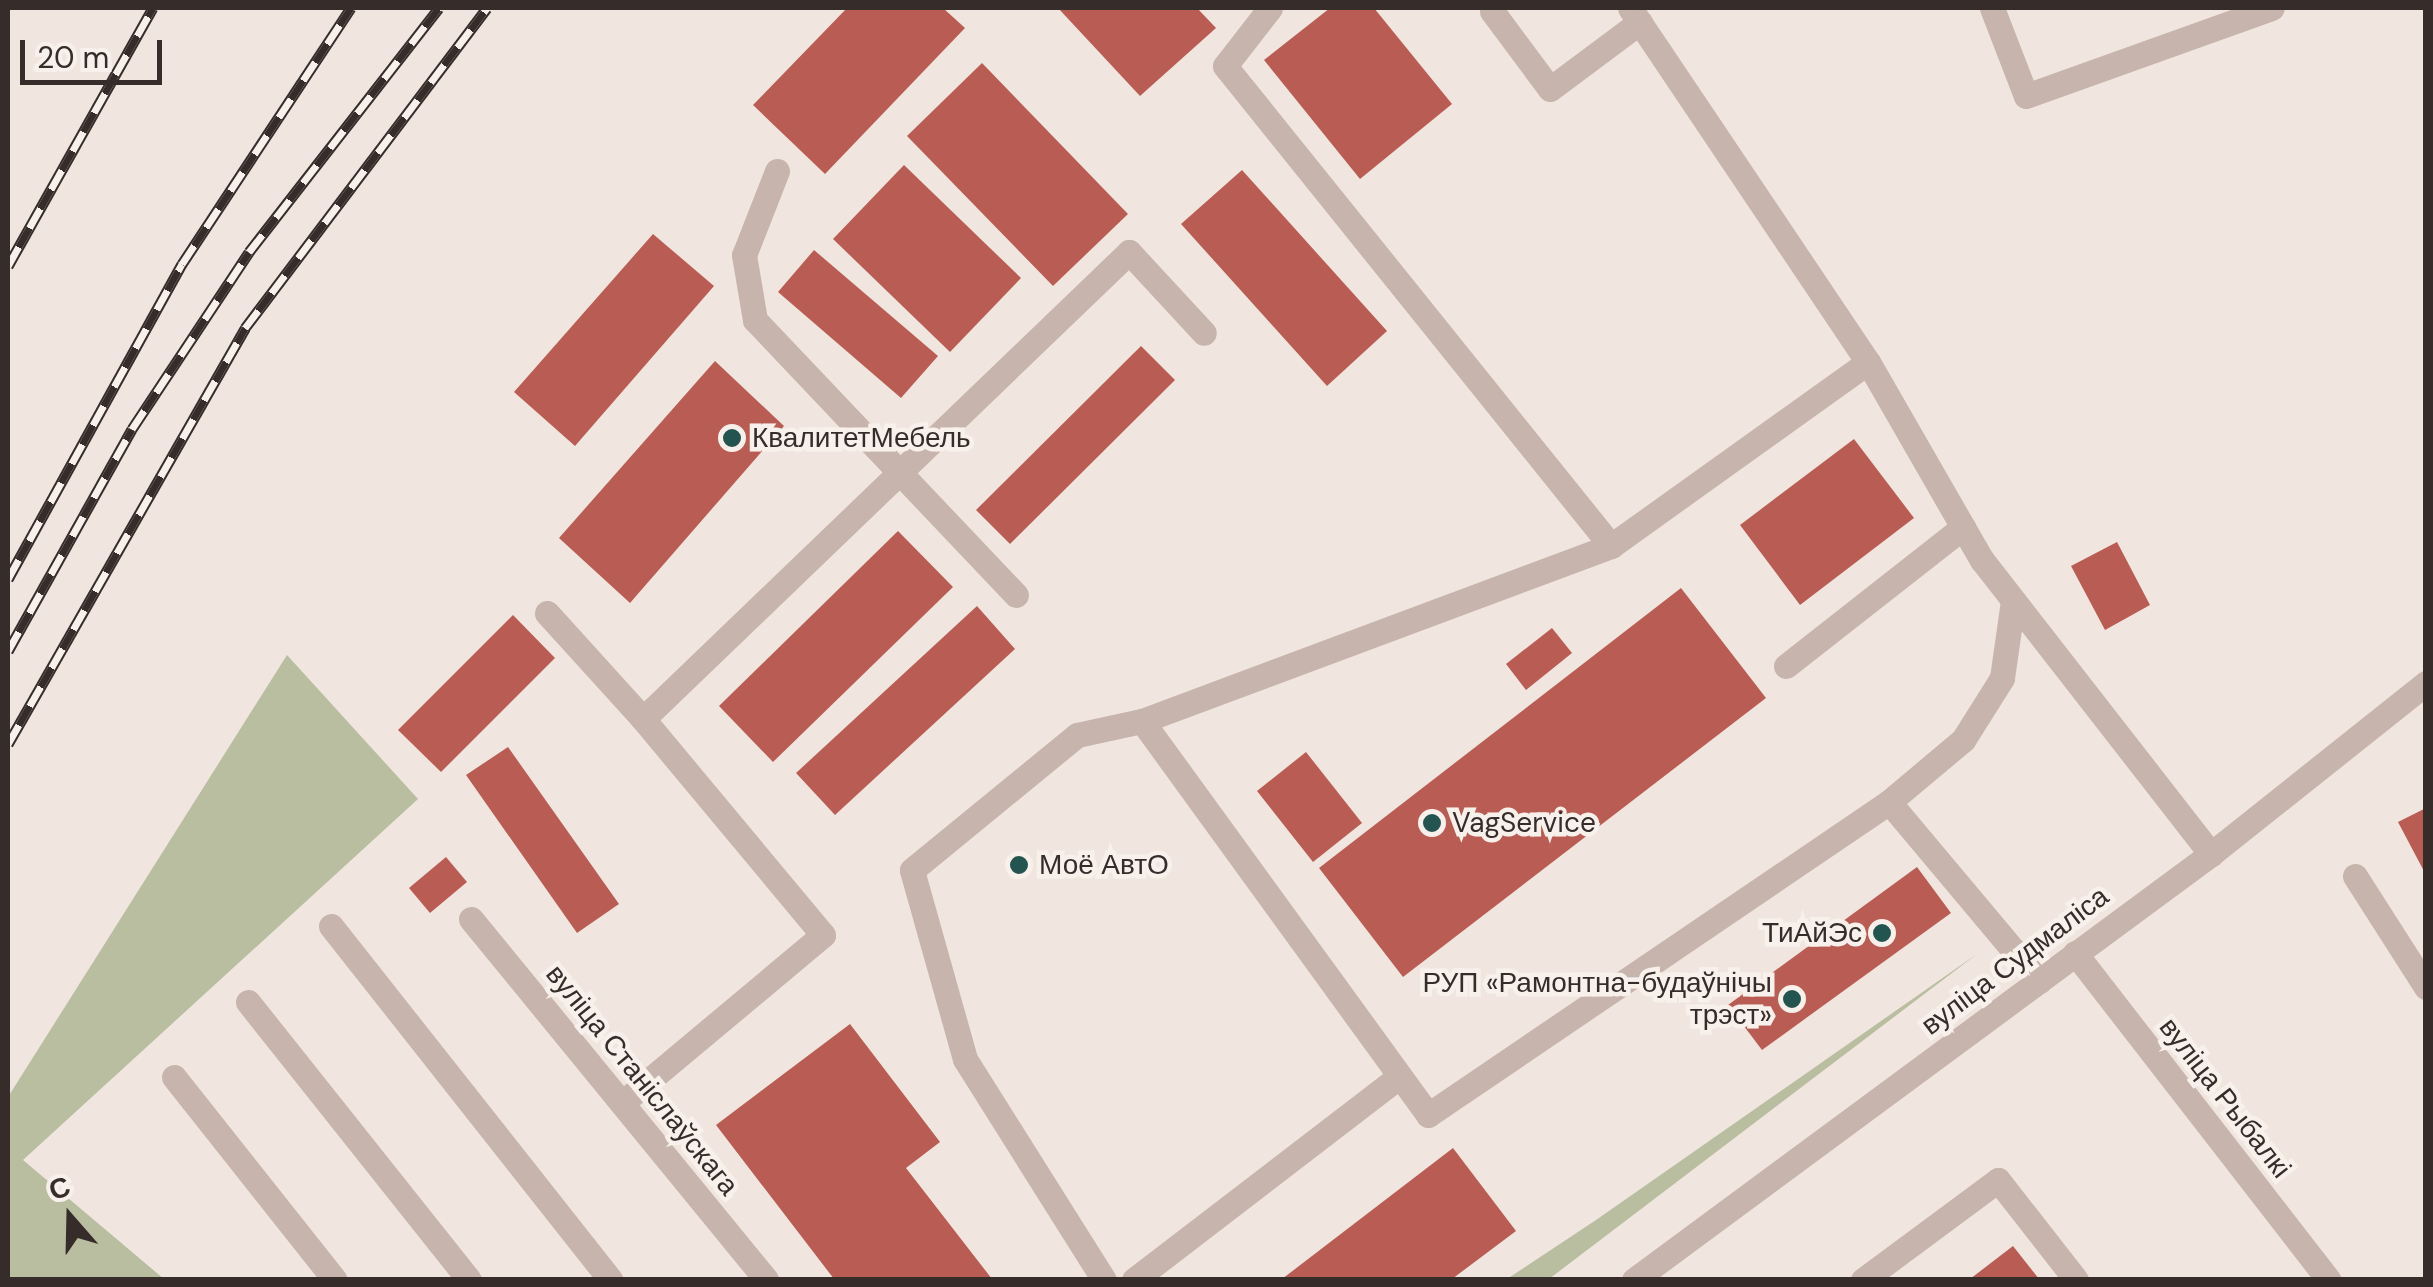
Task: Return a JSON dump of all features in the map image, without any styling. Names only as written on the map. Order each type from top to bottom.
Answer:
[{"type":"street","points":[[1270,8],[1224,66],[1611,546]]},
{"type":"street","points":[[1992,8],[2026,96],[2272,8]]},
{"type":"street","points":[[1492,11],[1550,89],[1635,15],[1868,362],[1963,526],[2014,601],[2210,854]]},
{"type":"street","points":[[777,172],[744,255],[755,320],[1016,596]]},
{"type":"street","points":[[643,719],[1129,252],[1204,333]]},
{"type":"street","points":[[1104,1280],[964,1059],[912,870],[1077,735],[1142,721],[1611,546],[1868,362]]},
{"type":"street","points":[[1786,666],[1963,526]]},
{"type":"street","points":[[1142,721],[1397,1078],[1428,1115],[1890,802],[1963,740],[2002,678],[2014,601]]},
{"type":"street","points":[[547,613],[643,719],[823,935],[622,1103]]},
{"type":"street","name":"вуліца Судмаліса","points":[[1634,1280],[2210,854],[2426,683]]},
{"type":"street","points":[[1890,802],[2039,981]]},
{"type":"street","points":[[2355,876],[2426,988]]},
{"type":"street","name":"вуліца Станіслаўскага","points":[[472,919],[766,1280]]},
{"type":"street","points":[[331,926],[611,1280]]},
{"type":"street","name":"вуліца Рыбалкі","points":[[2075,954],[2329,1280]]},
{"type":"street","points":[[248,1002],[468,1280]]},
{"type":"street","points":[[174,1077],[335,1280]]},
{"type":"street","points":[[1134,1280],[1397,1078]]},
{"type":"street","points":[[1863,1280],[1998,1180],[2076,1280]]},
{"type":"green space","points":[[287,655],[418,799],[23,1160],[164,1279],[8,1279],[8,1097]]},
{"type":"green space","points":[[1977,954],[1549,1279],[1507,1279],[1596,1220]]},
{"type":"building","points":[[847,8],[943,8],[965,28],[825,174],[753,105]]},
{"type":"building","points":[[1058,8],[1197,8],[1216,28],[1140,96]]},
{"type":"building","points":[[1330,8],[1374,8],[1452,104],[1360,179],[1264,60]]},
{"type":"building","points":[[982,63],[1128,214],[1053,286],[907,136]]},
{"type":"building","points":[[904,165],[1021,278],[950,352],[833,239]]},
{"type":"building","points":[[1242,170],[1387,331],[1327,386],[1181,224]]},
{"type":"building","points":[[653,234],[714,286],[575,446],[514,392]]},
{"type":"building","points":[[814,250],[938,356],[901,398],[778,292]]},
{"type":"building","points":[[1141,346],[1175,380],[1010,544],[976,510]]},
{"type":"building","points":[[715,361],[784,426],[630,603],[559,538]]},
{"type":"building","points":[[1854,439],[1914,518],[1800,605],[1740,525]]},
{"type":"building","points":[[898,531],[953,587],[773,762],[719,706]]},
{"type":"building","points":[[2117,542],[2150,605],[2105,630],[2071,566]]},
{"type":"building","points":[[1681,588],[1766,698],[1403,977],[1319,868]]},
{"type":"building","points":[[977,606],[1015,649],[835,815],[796,773]]},
{"type":"building","points":[[513,615],[555,658],[441,772],[398,730]]},
{"type":"building","points":[[1552,628],[1572,653],[1526,690],[1506,664]]},
{"type":"building","points":[[508,747],[619,904],[577,933],[466,775]]},
{"type":"building","points":[[1306,752],[1362,823],[1313,862],[1257,791]]},
{"type":"building","points":[[2426,808],[2426,875],[2398,822]]},
{"type":"building","points":[[446,857],[467,882],[430,913],[409,888]]},
{"type":"building","points":[[1917,867],[1951,913],[1762,1050],[1728,1005]]},
{"type":"building","points":[[850,1024],[940,1142],[906,1168],[992,1279],[834,1279],[716,1125]]},
{"type":"building","points":[[1453,1148],[1516,1231],[1452,1279],[1282,1279]]},
{"type":"building","points":[[2013,1246],[2039,1279],[1970,1279]]},
{"type":"railway","points":[[8,266],[153,8]]},
{"type":"railway","points":[[8,579],[182,264],[351,8]]},
{"type":"railway","points":[[8,651],[132,429],[249,252],[439,8]]},
{"type":"railway","points":[[8,744],[245,328],[487,8]]},
{"type":"place","name":"КвалитетМебель","points":[[732,438]]},
{"type":"place","name":"VagService","points":[[1432,823]]},
{"type":"place","name":"Моё АвтО","points":[[1019,865]]},
{"type":"place","name":"ТиАйЭс","points":[[1882,933]]},
{"type":"place","name":"РУП «Рамонтна-будаўнічы трэст»","points":[[1792,999]]}]
